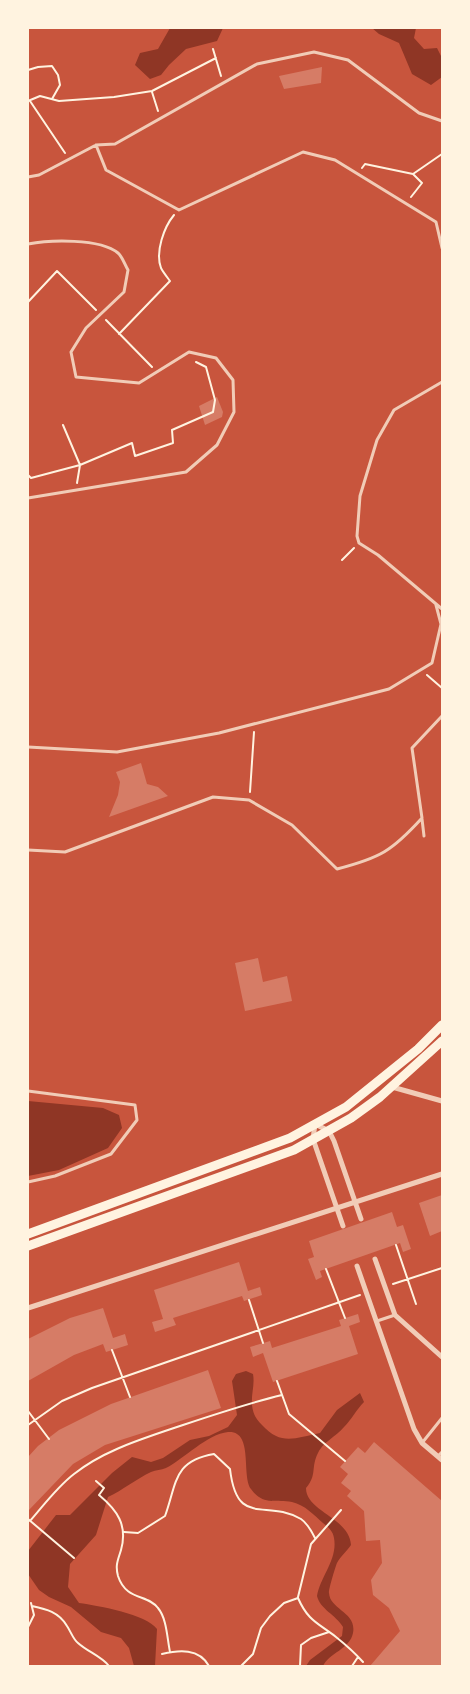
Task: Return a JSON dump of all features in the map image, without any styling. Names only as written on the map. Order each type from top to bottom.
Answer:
[{"type":"main road","points":[[28,1234],[290,1138],[346,1107],[378,1082],[442,1025]]},
{"type":"main road","points":[[28,1246],[294,1150],[350,1118],[392,1087],[442,1042]]},
{"type":"street","points":[[392,1087],[442,1101]]},
{"type":"street","points":[[343,1226],[313,1139],[315,1124],[328,1130],[361,1219]]},
{"type":"street","points":[[28,1308],[442,1174]]},
{"type":"street","points":[[375,1259],[394,1315],[442,1357]]},
{"type":"street","points":[[357,1266],[414,1429],[422,1442],[440,1458]]},
{"type":"lane","points":[[28,177],[39,175],[96,146],[115,144],[257,64],[314,52],[348,60],[419,112],[442,120]]},
{"type":"lane","points":[[96,146],[106,170],[179,210],[303,152],[335,160],[436,222],[442,248]]},
{"type":"lane","points":[[28,244],[43,241],[96,244],[118,253],[128,270],[124,292],[86,328],[71,352],[76,377],[139,383],[189,352],[216,358],[233,380],[234,412],[217,445],[186,472],[28,498]]},
{"type":"lane","points":[[442,382],[394,410],[377,440],[360,496],[357,536],[359,543],[378,554],[442,609]]},
{"type":"lane","points":[[28,747],[117,752],[219,733],[389,689],[432,663],[441,624],[436,605]]},
{"type":"lane","points":[[424,836],[412,748],[442,716]]},
{"type":"lane","points":[[28,850],[65,852],[213,797],[249,800],[292,825],[337,868],[371,860],[400,842],[422,818]]},
{"type":"lane","points":[[28,1091],[135,1104],[137,1120],[111,1154],[55,1176],[28,1182]]},
{"type":"lane","points":[[377,1321],[394,1315]]},
{"type":"lane","points":[[422,1442],[442,1418]]},
{"type":"lane","points":[[440,1458],[442,1452]]},
{"type":"path","points":[[213,49],[224,83]]},
{"type":"path","points":[[69,160],[29,101],[40,96],[52,99],[114,97],[152,91],[216,58]]},
{"type":"path","points":[[28,70],[52,66],[58,75],[60,85],[52,99]]},
{"type":"path","points":[[152,91],[160,118]]},
{"type":"path","points":[[413,174],[442,156]]},
{"type":"path","points":[[356,173],[365,164],[413,174],[422,183],[406,203]]},
{"type":"path","points":[[120,334],[170,281],[161,267],[160,245],[168,222],[179,210]]},
{"type":"path","points":[[28,302],[57,271],[98,313]]},
{"type":"path","points":[[106,320],[157,371]]},
{"type":"path","points":[[28,475],[31,478],[80,465],[132,443],[135,456],[173,443],[172,430],[213,412],[215,400],[206,367],[189,358]]},
{"type":"path","points":[[63,425],[80,465],[76,492]]},
{"type":"path","points":[[342,560],[359,543]]},
{"type":"path","points":[[421,670],[442,688]]},
{"type":"path","points":[[249,800],[254,724]]},
{"type":"path","points":[[396,1245],[416,1304]]},
{"type":"path","points":[[390,1285],[442,1268]]},
{"type":"path","points":[[326,1269],[345,1318]]},
{"type":"path","points":[[28,1425],[62,1401],[122,1376],[364,1294]]},
{"type":"path","points":[[249,1300],[263,1343]]},
{"type":"path","points":[[112,1350],[130,1397]]},
{"type":"path","points":[[277,1381],[289,1414],[345,1461]]},
{"type":"path","points":[[74,1558],[29,1520],[73,1474],[97,1458],[132,1443],[231,1408],[282,1394]]},
{"type":"path","points":[[28,1410],[49,1439]]},
{"type":"path","points":[[124,1532],[138,1533],[165,1516],[177,1474],[187,1463],[199,1456],[214,1454],[230,1469],[232,1484],[240,1500],[253,1510],[282,1512],[302,1520],[315,1538]]},
{"type":"path","points":[[96,1481],[104,1488],[99,1495],[111,1505],[119,1516],[124,1532],[116,1564],[118,1577],[125,1589],[157,1606],[162,1615],[170,1652]]},
{"type":"path","points":[[340,1510],[311,1544],[298,1598],[303,1611],[314,1624],[336,1637],[363,1662]]},
{"type":"path","points":[[241,1666],[253,1654],[261,1628],[270,1616],[284,1604],[298,1598]]},
{"type":"path","points":[[28,1627],[34,1615],[31,1604],[51,1610],[64,1620],[76,1641],[87,1651],[103,1659],[109,1666]]},
{"type":"path","points":[[300,1666],[301,1645],[310,1638],[329,1632]]},
{"type":"path","points":[[162,1654],[185,1650],[206,1661],[209,1666]]},
{"type":"path","points":[[352,1666],[358,1657]]},
{"type":"shaded area","points":[[170,28],[223,28],[217,41],[186,49],[161,75],[150,79],[135,65],[140,53],[158,49]]},
{"type":"shaded area","points":[[372,28],[416,28],[414,38],[424,49],[437,48],[442,58],[442,77],[431,85],[412,74],[399,43],[379,34]]},
{"type":"shaded area","points":[[28,1101],[103,1108],[119,1115],[122,1128],[108,1148],[59,1170],[28,1176]]},
{"type":"shaded area","points":[[246,1371],[253,1374],[252,1405],[255,1416],[269,1432],[282,1438],[289,1439],[320,1433],[337,1410],[360,1393],[364,1402],[341,1431],[319,1450],[315,1460],[312,1479],[306,1488],[308,1496],[313,1503],[336,1521],[348,1535],[351,1545],[337,1563],[329,1593],[330,1599],[351,1620],[353,1633],[348,1643],[323,1666],[306,1666],[310,1660],[342,1636],[343,1627],[321,1605],[317,1596],[335,1546],[333,1536],[327,1526],[301,1505],[260,1498],[251,1489],[248,1482],[246,1454],[241,1438],[236,1433],[228,1432],[212,1437],[173,1464],[151,1472],[108,1497],[96,1535],[70,1564],[68,1587],[79,1603],[133,1615],[143,1619],[157,1629],[155,1666],[134,1666],[129,1648],[121,1638],[101,1632],[71,1607],[39,1590],[28,1574],[28,1551],[56,1515],[70,1515],[112,1473],[132,1457],[151,1462],[163,1458],[190,1440],[209,1436],[228,1427],[237,1415],[232,1381],[236,1374]]},
{"type":"building","points":[[322,67],[321,83],[284,89],[279,76]]},
{"type":"building","points":[[217,397],[223,412],[222,417],[205,425],[199,406]]},
{"type":"building","points":[[141,763],[147,784],[158,787],[168,796],[109,817],[118,795],[120,782],[116,772]]},
{"type":"building","points":[[258,958],[263,982],[287,976],[292,1001],[245,1011],[235,963]]},
{"type":"building","points":[[442,1195],[442,1231],[430,1236],[419,1203]]},
{"type":"building","points":[[392,1212],[397,1227],[403,1225],[411,1249],[403,1252],[400,1243],[320,1271],[322,1277],[316,1280],[308,1259],[314,1257],[309,1241]]},
{"type":"building","points":[[239,1262],[248,1291],[260,1287],[262,1295],[244,1301],[242,1296],[173,1318],[176,1325],[155,1332],[152,1322],[163,1319],[154,1290]]},
{"type":"building","points":[[103,1308],[113,1338],[125,1334],[128,1345],[106,1352],[103,1344],[74,1355],[28,1381],[28,1339],[70,1318]]},
{"type":"building","points":[[358,1314],[360,1322],[349,1326],[358,1354],[273,1382],[263,1353],[253,1357],[250,1347],[270,1341],[272,1348],[341,1326],[339,1320]]},
{"type":"building","points":[[208,1370],[221,1408],[105,1445],[73,1464],[28,1511],[28,1457],[38,1446],[59,1430],[111,1404]]},
{"type":"building","points":[[374,1442],[442,1501],[442,1666],[370,1666],[400,1631],[389,1608],[373,1595],[371,1580],[382,1563],[380,1540],[366,1541],[364,1511],[347,1496],[351,1491],[341,1483],[348,1474],[340,1467],[358,1447],[365,1453]]}]
